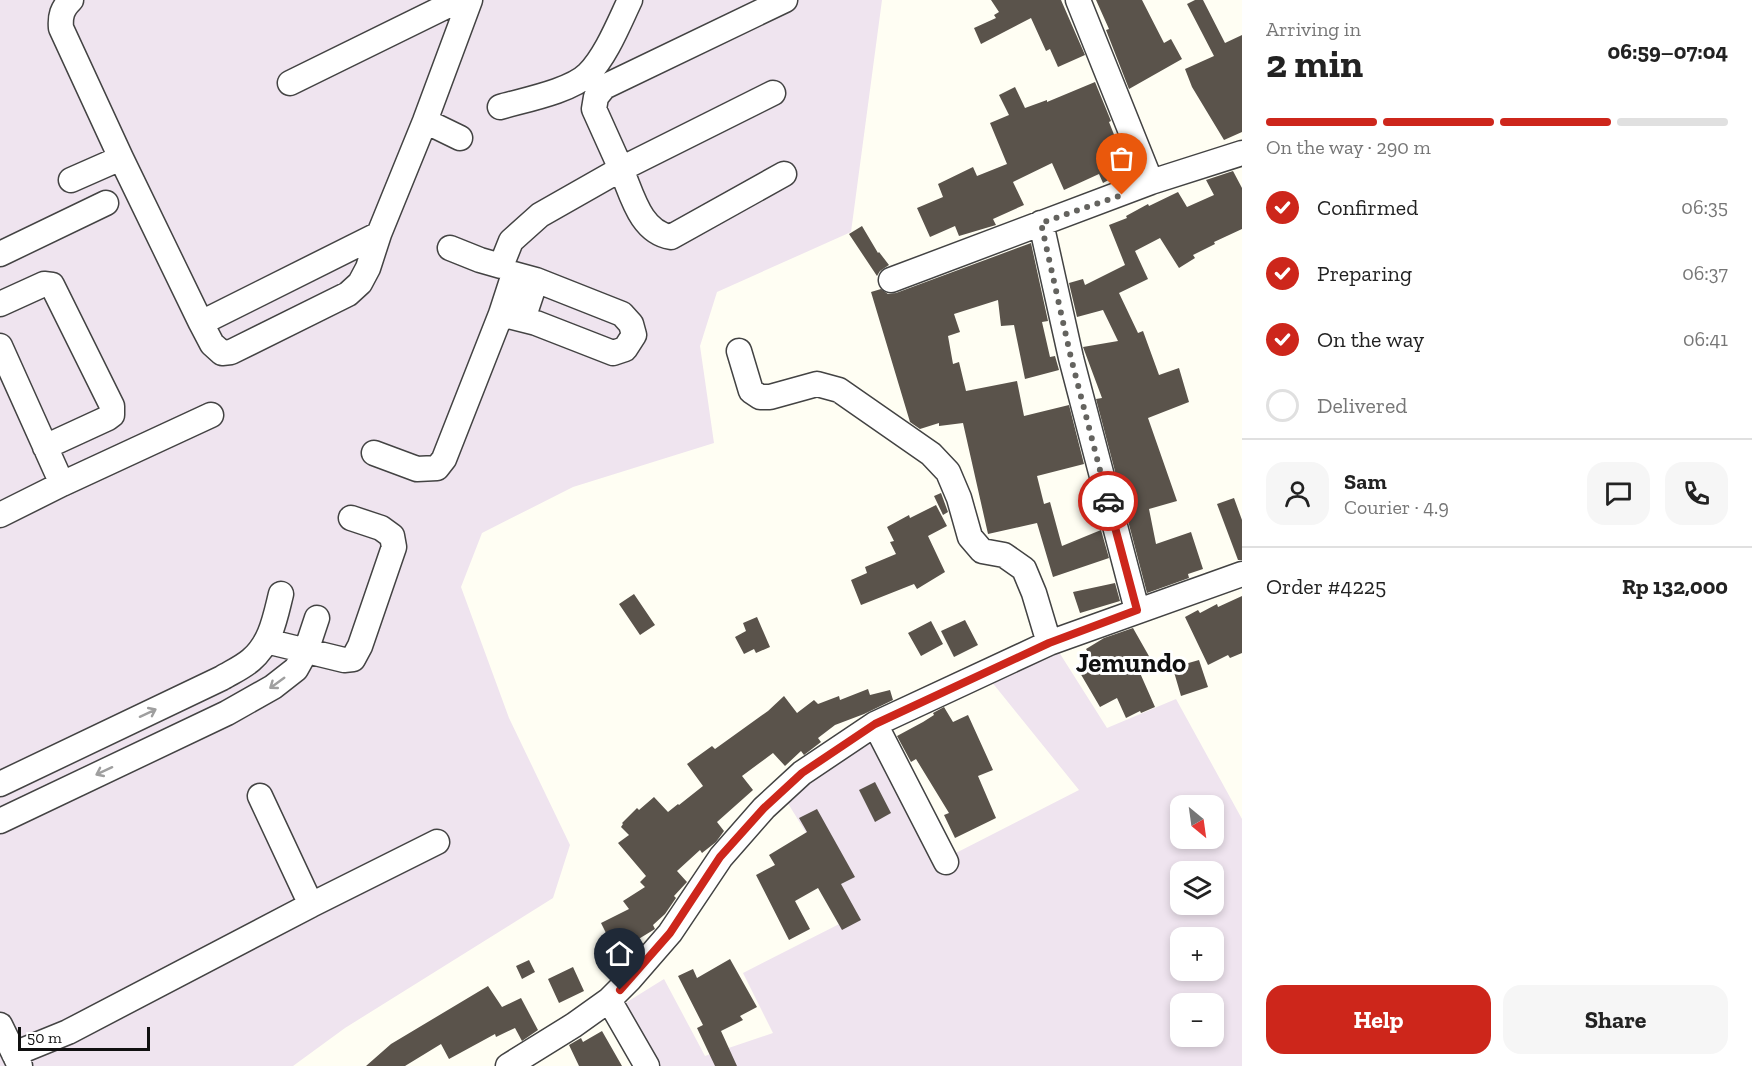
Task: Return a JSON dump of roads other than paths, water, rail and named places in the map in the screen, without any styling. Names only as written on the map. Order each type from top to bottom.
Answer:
[{"type":"street","points":[[290,83],[459,0]]},
{"type":"street","points":[[62,5],[61,28],[201,323],[212,344],[222,353],[231,352],[348,294],[360,283],[368,268],[379,234],[470,0]]},
{"type":"street","points":[[500,107],[564,88],[588,75],[601,58],[630,0]]},
{"type":"street","points":[[784,0],[604,87],[596,97],[594,109],[644,221],[659,235],[671,237],[784,174]]},
{"type":"street","points":[[1078,0],[1151,182]]},
{"type":"street","points":[[374,453],[417,469],[437,468],[444,459],[512,317],[517,273],[511,241],[540,215],[621,169],[773,93]]},
{"type":"street","points":[[424,121],[460,138]]},
{"type":"street","points":[[891,280],[1122,195],[1151,182],[1242,153]]},
{"type":"street","points":[[71,180],[121,158]]},
{"type":"street","points":[[0,254],[106,202]]},
{"type":"street","points":[[1041,223],[1071,358],[1137,610]]},
{"type":"street","points":[[201,323],[379,234]]},
{"type":"street","points":[[450,248],[622,314],[631,324],[634,335],[625,349],[613,352],[512,317]]},
{"type":"street","points":[[0,304],[44,284],[52,285],[112,406],[112,415],[108,418],[45,447]]},
{"type":"street","points":[[0,346],[62,484]]},
{"type":"street","points":[[740,351],[751,391],[760,397],[770,397],[817,384],[838,390],[931,454],[948,472],[959,498],[970,537],[982,551],[1004,555],[1024,569],[1049,643]]},
{"type":"street","points":[[0,515],[211,415]]},
{"type":"street","points":[[266,641],[344,660],[352,659],[360,646],[394,547],[392,536],[381,528],[351,518]]},
{"type":"street","points":[[508,1066],[609,1000],[630,980],[670,933],[720,857],[764,808],[802,773],[875,724],[1049,643],[1242,574]]},
{"type":"street","points":[[0,784],[222,678],[252,660],[273,629],[281,594]]},
{"type":"street","points":[[0,820],[227,713],[273,687],[296,669],[306,651],[317,618]]},
{"type":"street","points":[[875,724],[946,862]]},
{"type":"street","points":[[260,796],[311,905]]},
{"type":"street","points":[[0,1025],[17,1060],[311,905],[437,842]]},
{"type":"street","points":[[609,1000],[647,1066]]},
{"type":"district","name":"Jemundo","points":[[1131,663]]}]
